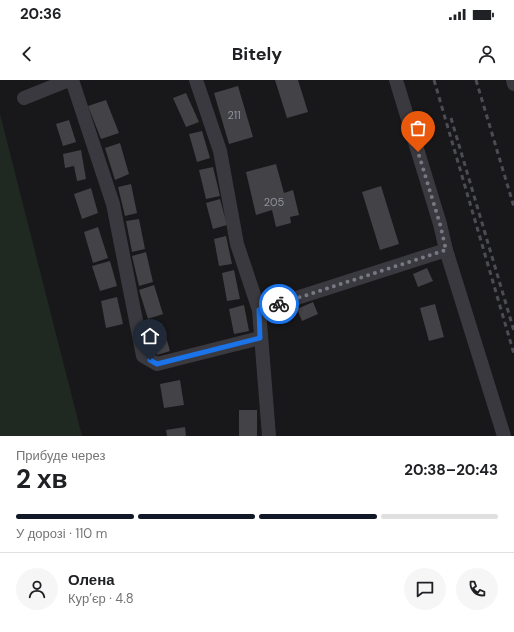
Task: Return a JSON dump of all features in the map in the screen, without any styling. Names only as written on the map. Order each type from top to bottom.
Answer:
[{"type":"street","points":[[24,98],[69,80]]},
{"type":"street","points":[[72,80],[113,204],[143,356],[157,364],[260,338]]},
{"type":"street","points":[[196,80],[220,151],[237,244],[259,310],[260,338],[269,436]]},
{"type":"street","points":[[396,80],[440,224],[446,250],[504,436]]},
{"type":"street","points":[[513,80],[514,84]]},
{"type":"street","points":[[259,310],[446,250]]},
{"type":"shaded area","points":[[0,114],[82,436],[0,436]]},
{"type":"building","points":[[275,80],[298,80],[308,112],[287,118]]},
{"type":"building","points":[[238,86],[253,137],[229,144],[214,93]]},
{"type":"building","points":[[186,93],[199,122],[186,127],[173,98]]},
{"type":"building","points":[[106,100],[119,133],[101,139],[88,106]]},
{"type":"building","points":[[69,120],[76,142],[63,146],[56,124]]},
{"type":"building","points":[[202,131],[210,158],[197,162],[189,134]]},
{"type":"building","points":[[120,143],[129,174],[115,180],[105,148]]},
{"type":"building","points":[[81,150],[86,179],[77,181],[74,166],[65,168],[63,154]]},
{"type":"building","points":[[276,164],[284,193],[293,190],[299,215],[290,217],[291,223],[276,227],[272,210],[256,215],[246,172]]},
{"type":"building","points":[[213,167],[220,196],[206,199],[199,170]]},
{"type":"building","points":[[131,184],[137,213],[125,216],[118,187]]},
{"type":"building","points":[[381,186],[399,244],[380,250],[362,192]]},
{"type":"building","points":[[91,188],[98,213],[82,219],[74,194]]},
{"type":"building","points":[[220,199],[227,225],[213,229],[206,203]]},
{"type":"building","points":[[139,219],[145,249],[132,252],[126,221]]},
{"type":"building","points":[[98,227],[108,258],[93,263],[84,232]]},
{"type":"building","points":[[226,236],[232,264],[219,266],[214,239]]},
{"type":"building","points":[[146,252],[153,282],[139,286],[132,256]]},
{"type":"building","points":[[110,261],[117,286],[100,291],[92,266]]},
{"type":"building","points":[[427,268],[433,281],[418,287],[413,274]]},
{"type":"building","points":[[234,270],[240,299],[227,301],[222,273]]},
{"type":"building","points":[[154,285],[163,314],[148,319],[139,290]]},
{"type":"building","points":[[117,297],[123,324],[106,328],[101,301]]},
{"type":"building","points":[[313,302],[318,314],[302,321],[297,309]]},
{"type":"building","points":[[435,304],[444,337],[429,341],[420,308]]},
{"type":"building","points":[[244,305],[249,331],[234,334],[229,309]]},
{"type":"building","points":[[162,323],[170,351],[157,355],[149,326]]},
{"type":"building","points":[[180,380],[184,405],[164,408],[160,384]]},
{"type":"building","points":[[239,410],[257,410],[257,436],[239,436]]},
{"type":"building","points":[[185,427],[186,436],[167,436],[166,430]]},
{"type":"railway","points":[[434,80],[514,354]]},
{"type":"railway","points":[[476,80],[514,207]]},
{"type":"railway","points":[[451,118],[514,331]]},
{"type":"way so far","points":[[279,304],[446,250],[440,224],[418,152]]},
{"type":"route","points":[[150,360],[157,364],[260,338],[259,310],[279,304]]}]
